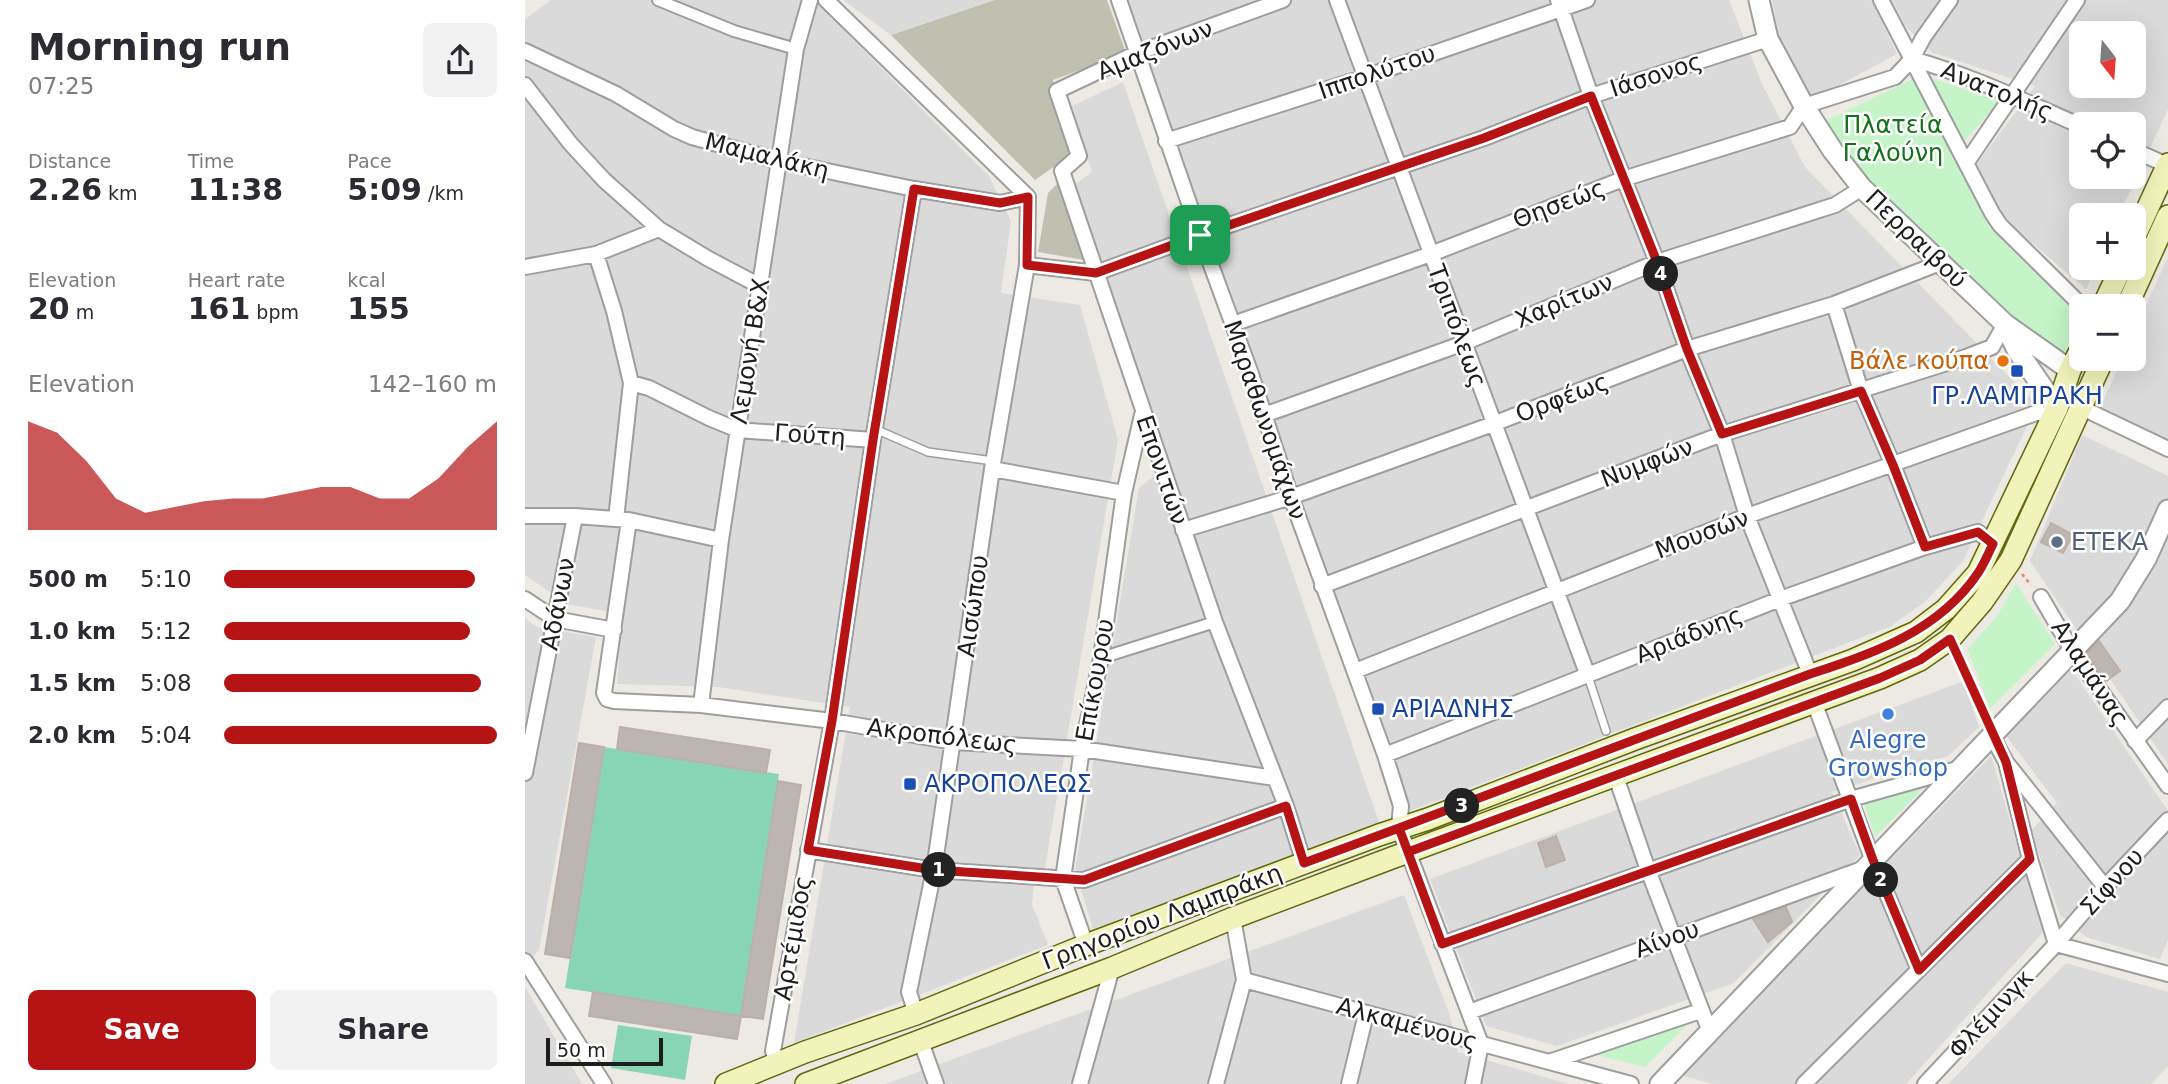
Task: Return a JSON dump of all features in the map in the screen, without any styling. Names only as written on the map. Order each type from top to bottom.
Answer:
[{"type":"main road","points":[[2146,212],[2168,165]]},
{"type":"main road","points":[[2132,294],[2168,216]]},
{"type":"main road","name":"Γρηγορίου Λαμπράκη","points":[[806,1084],[1112,968],[1233,918],[1403,840],[1810,674],[1863,656],[1916,632],[1946,609],[1978,573],[2054,414],[2070,371]]},
{"type":"main road","name":"Γρηγορίου Λαμπράκη","points":[[726,1084],[805,1052],[916,1014],[1086,945],[1304,863],[1403,840],[1615,774],[1880,678],[1920,660],[1950,639],[1982,602],[2011,560],[2097,371]]},
{"type":"street","points":[[658,0],[734,31],[796,49]]},
{"type":"street","name":"Λεμονή Β&Χ","points":[[701,705],[721,540],[796,49],[810,0]]},
{"type":"street","points":[[826,0],[1028,197]]},
{"type":"street","name":"Μαραθωνομάχων","points":[[1119,0],[1322,586],[1385,755],[1401,806],[1403,840],[1481,1044]]},
{"type":"street","name":"Αμαζόνων","points":[[1066,85],[1104,71],[1137,53],[1283,0]]},
{"type":"street","name":"Τριπόλεως","points":[[1337,0],[1588,676]]},
{"type":"street","name":"Ιππολύτου","points":[[1166,141],[1365,76],[1559,5],[1587,0]]},
{"type":"street","points":[[1881,0],[2000,225],[2070,294]]},
{"type":"street","points":[[1912,59],[1949,0]]},
{"type":"street","points":[[1967,163],[2077,0]]},
{"type":"street","name":"Περραιβού","points":[[1762,1],[1768,39],[1804,106],[1833,151],[1863,188],[2005,324],[2069,369]]},
{"type":"street","points":[[1559,5],[1591,96],[1657,262],[1687,349],[1722,434],[1747,516],[1810,674]]},
{"type":"street","name":"Ιάσονος","points":[[1027,265],[1096,273],[1484,138],[1591,96],[1768,39]]},
{"type":"street","name":"Μαμαλάκη","points":[[525,51],[616,94],[692,137],[779,161],[914,189],[1000,203],[1028,197]]},
{"type":"street","name":"Ανατολής","points":[[1912,59],[2011,95],[2069,121]]},
{"type":"street","name":"Θησεώς","points":[[1233,324],[1431,254],[1623,179],[1790,127],[1804,106],[1895,77],[1912,59]]},
{"type":"street","points":[[525,85],[570,143],[604,180],[659,229],[760,286]]},
{"type":"street","name":"Επονιτών","points":[[1066,85],[1057,91],[1079,156],[1062,171],[1215,622],[1286,806],[1304,863]]},
{"type":"street","points":[[2146,156],[2168,165]]},
{"type":"street","name":"Χαρίτων","points":[[1264,415],[1464,343],[1657,262],[1835,205],[1863,188]]},
{"type":"street","name":"Αρτέμιδος","points":[[777,1064],[773,1051],[832,721],[874,434],[914,189]]},
{"type":"street","name":"Αισώπου","points":[[916,1014],[909,992],[934,870],[993,465],[1027,265],[1028,197]]},
{"type":"street","points":[[525,267],[596,254],[659,229]]},
{"type":"street","points":[[525,599],[555,619],[614,630],[631,383],[614,311],[596,254]]},
{"type":"street","name":"Ορφέως","points":[[1183,530],[1291,497],[1493,425],[1687,349],[1834,304],[1940,263]]},
{"type":"street","points":[[1834,304],[1861,391],[1925,547]]},
{"type":"street","name":"Περραιβού","points":[[2005,324],[2054,414]]},
{"type":"street","name":"Νυμφών","points":[[1322,586],[1722,434],[1966,357],[1992,347],[2005,324]]},
{"type":"street","name":"Γούτη","points":[[631,383],[649,388],[738,430],[874,434]]},
{"type":"street","points":[[2080,407],[2168,449]]},
{"type":"street","name":"Μουσών","points":[[1355,671],[1747,516],[2039,412],[2054,414]]},
{"type":"street","name":"Επίκουρου","points":[[1086,945],[1063,879],[1082,749],[1101,658],[1124,493],[1143,413]]},
{"type":"street","name":"Γούτη","points":[[993,465],[1124,493]]},
{"type":"street","points":[[1660,1084],[2120,601],[2145,559],[2168,510]]},
{"type":"street","points":[[525,516],[622,520],[721,540]]},
{"type":"street","name":"Αδάνων","points":[[525,774],[575,516]]},
{"type":"street","name":"Αριάδνης","points":[[1385,755],[1780,599],[1925,547],[1978,532],[1993,544]]},
{"type":"street","name":"Αλαμάνας","points":[[2041,597],[2073,652],[2168,786]]},
{"type":"street","points":[[1101,658],[1215,622]]},
{"type":"street","name":"Ακροπόλεως","points":[[614,630],[604,693],[607,699],[614,701],[701,705],[832,721],[954,742],[1082,749],[1274,778]]},
{"type":"street","points":[[1814,702],[1851,799],[1870,864],[1919,970]]},
{"type":"street","points":[[2135,741],[2168,707]]},
{"type":"street","points":[[1992,736],[2006,762],[2105,887]]},
{"type":"street","points":[[2006,762],[2030,859],[2056,944],[2168,974]]},
{"type":"street","points":[[1442,944],[1851,799],[1962,768]]},
{"type":"street","points":[[1615,774],[1672,936],[1710,1032]]},
{"type":"street","points":[[808,850],[934,870],[1084,880],[1286,806]]},
{"type":"street","name":"Σίφνου","points":[[2056,944],[2168,820]]},
{"type":"street","points":[[1804,1084],[2030,859]]},
{"type":"street","name":"Αίνου","points":[[1469,1012],[1870,864]]},
{"type":"street","points":[[1216,1084],[1244,980],[1233,918]]},
{"type":"street","name":"Φλέμινγκ","points":[[1925,1084],[2056,944]]},
{"type":"street","points":[[525,961],[604,1084]]},
{"type":"street","points":[[1080,1084],[1112,968]]},
{"type":"street","name":"Αλκαμένους","points":[[1244,980],[1631,1084]]},
{"type":"street","points":[[1548,1062],[1700,1011]]},
{"type":"street","points":[[1349,1084],[1366,1014]]},
{"type":"street","points":[[920,1039],[936,1084]]},
{"type":"street","points":[[1473,1084],[1481,1044]]},
{"type":"lane","name":"Γούτη","points":[[874,434],[927,452],[993,465]]},
{"type":"lane","name":"Τριπόλεως","points":[[1588,676],[1606,731]]},
{"type":"path","name":"Αλαμάνας","points":[[2011,560],[2041,597]]},
{"type":"path","points":[[1950,639],[1992,736]]},
{"type":"shaded area","points":[[551,0],[813,0],[989,176],[1011,221],[1001,293],[1080,305],[1118,440],[1044,873],[1035,873],[1032,904],[1048,945],[794,1043],[850,707],[718,687],[617,684],[622,614],[567,604],[525,575],[525,19]]},
{"type":"shaded area","points":[[843,0],[995,0],[891,35]]},
{"type":"shaded area","points":[[995,0],[1107,0],[1126,53],[1053,80],[1072,154],[1035,180],[891,35]]},
{"type":"shaded area","points":[[1122,0],[1729,0],[1762,84],[1805,167],[2037,405],[1963,561],[1925,602],[1889,627],[1410,811]]},
{"type":"shaded area","points":[[1772,0],[1871,0],[1897,54],[1809,101],[1779,41]]},
{"type":"shaded area","points":[[1892,0],[2168,0],[2168,109],[2146,157],[2146,112],[2069,112],[2069,189],[2131,189],[2125,203],[2069,203],[2069,275],[2005,220],[1977,164],[2035,86],[1933,53],[1906,27]]},
{"type":"shaded area","points":[[1123,82],[1379,822],[1093,929],[1075,870],[1139,488],[1165,467],[1070,188],[1092,172],[1072,106]]},
{"type":"shaded area","points":[[1058,183],[1084,260],[1038,252],[1048,193]]},
{"type":"shaded area","points":[[2168,257],[2168,443],[2099,410],[2117,371],[2146,371],[2146,305]]},
{"type":"shaded area","points":[[2075,280],[2090,280],[2086,289]]},
{"type":"shaded area","points":[[2082,435],[2168,476],[2168,764],[2030,561]]},
{"type":"shaded area","points":[[525,618],[537,627],[596,637],[539,950],[525,964]]},
{"type":"shaded area","points":[[2070,667],[2168,811],[2168,940],[2160,959],[2086,937],[2060,915],[2031,831],[2057,803],[2003,732]]},
{"type":"shaded area","points":[[1964,681],[1979,727],[1948,756],[1832,792],[1860,855],[1734,983],[1557,1046],[1486,1026],[1430,879]]},
{"type":"shaded area","points":[[1991,756],[2043,932],[1906,1084],[1713,1084],[1680,1075]]},
{"type":"shaded area","points":[[1404,895],[1449,1013],[1458,1052],[1569,1084],[885,1084]]},
{"type":"shaded area","points":[[2066,963],[2168,992],[2168,1066],[2151,1084],[1948,1084]]},
{"type":"shaded area","points":[[525,987],[582,1084],[525,1084]]},
{"type":"green space","points":[[1931,78],[2000,101],[1964,141]]},
{"type":"green space","name":"Πλατεία Γαλούνη","points":[[1913,79],[1989,226],[2069,303],[2069,344],[2062,358],[1935,246],[1874,187],[1817,125]]},
{"type":"green space","points":[[2016,583],[2055,644],[1990,709],[1968,649],[1997,616]]},
{"type":"green space","points":[[604,747],[779,774],[741,1016],[565,988]]},
{"type":"green space","points":[[1931,780],[1875,837],[1864,802]]},
{"type":"green space","points":[[1691,1021],[1645,1067],[1596,1055]]},
{"type":"green space","points":[[618,1025],[692,1036],[685,1080],[611,1068]]},
{"type":"building","points":[[2051,523],[2073,535],[2063,553],[2041,542]]},
{"type":"building","points":[[2099,641],[2120,671],[2106,681],[2086,654]]},
{"type":"building","points":[[620,727],[770,750],[766,773],[617,749]]},
{"type":"building","points":[[579,743],[604,747],[570,958],[545,954]]},
{"type":"building","points":[[778,781],[801,785],[763,1019],[741,1016]]},
{"type":"building","points":[[1556,836],[1565,860],[1546,867],[1538,843]]},
{"type":"building","points":[[1786,907],[1792,922],[1768,942],[1753,919]]},
{"type":"building","points":[[593,992],[741,1016],[737,1039],[589,1016]]},
{"type":"place","name":"Βάλε κούπα","points":[[2003,361]]},
{"type":"place","name":"ΓΡ.ΛΑΜΠΡΑΚΗ","points":[[2017,371]]},
{"type":"place","name":"ΕΤΕΚΑ","points":[[2057,542]]},
{"type":"place","name":"ΑΡΙΑΔΝΗΣ","points":[[1378,709]]},
{"type":"place","name":"Alegre Growshop","points":[[1888,714]]},
{"type":"place","name":"ΑΚΡΟΠΟΛΕΩΣ","points":[[910,784]]},
{"type":"route","points":[[1200,235],[1096,273],[1027,265],[1028,197],[1000,203],[914,189],[873,440],[832,721],[808,850],[934,870],[1084,880],[1286,806],[1304,863],[1399,828],[1442,944],[1851,799],[1919,970],[2030,859],[2006,762],[1950,639],[1920,660],[1880,678],[1408,852],[1399,828],[1853,660],[1916,632],[1946,609],[1978,573],[1993,544],[1978,532],[1925,547],[1861,391],[1722,434],[1591,96],[1484,138],[1200,235]]}]
